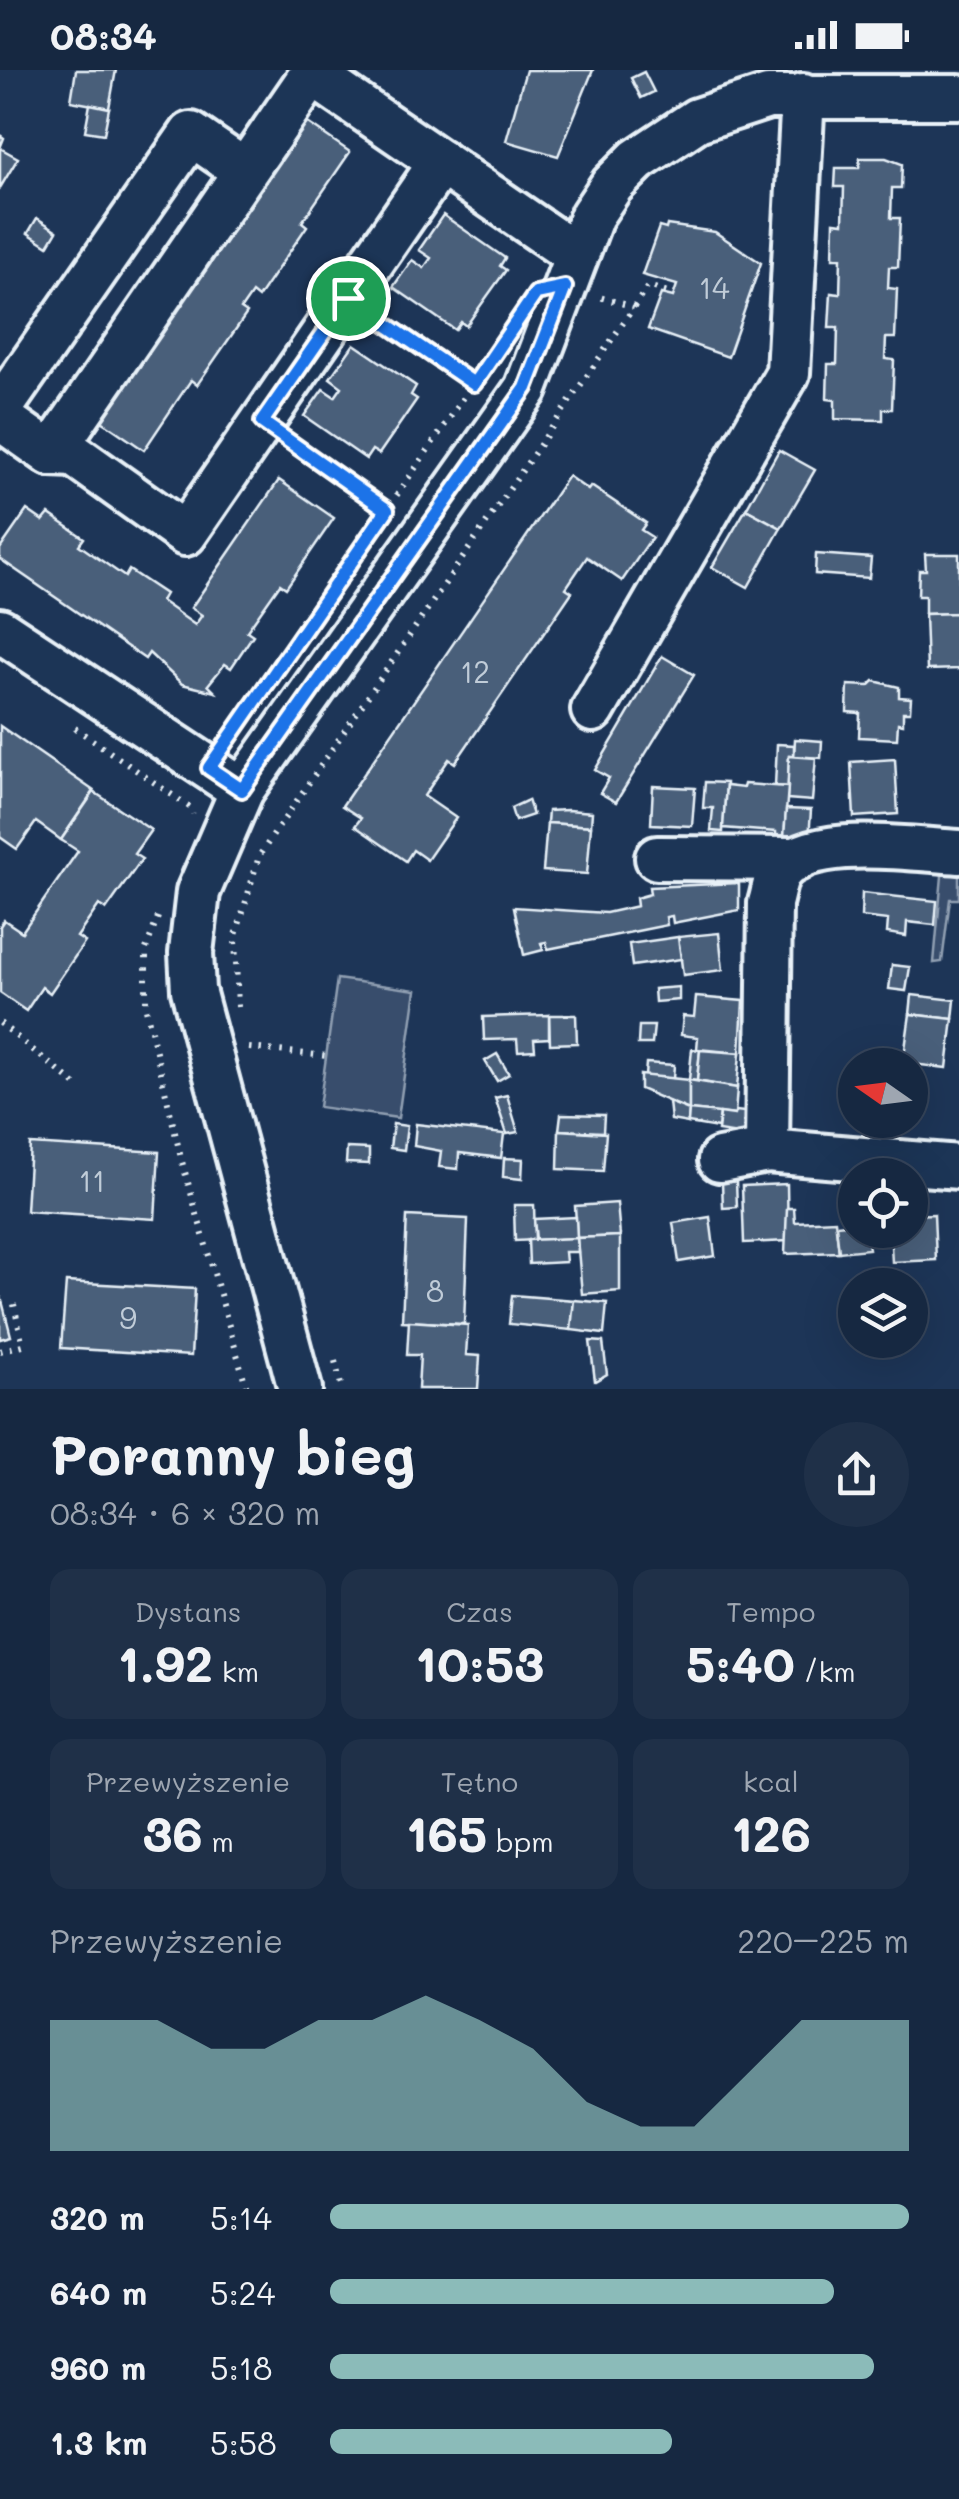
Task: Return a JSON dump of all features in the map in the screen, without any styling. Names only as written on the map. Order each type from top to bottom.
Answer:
[{"type":"street","points":[[50,454],[312,74],[441,162],[571,271]]},
{"type":"street","points":[[593,710],[788,373],[803,95]]},
{"type":"street","points":[[300,1389],[193,990],[191,952],[198,892],[226,779],[526,388],[592,215],[612,185],[665,139],[697,120],[768,96],[959,97]]},
{"type":"street","points":[[245,171],[191,134],[3,400],[50,454],[74,455],[185,534],[441,162]]},
{"type":"street","points":[[0,630],[226,779]]},
{"type":"street","points":[[657,858],[797,859],[831,847],[959,852]]},
{"type":"street","points":[[766,1151],[770,903],[779,874],[797,859]]},
{"type":"street","points":[[720,1160],[766,1151],[959,1168]]},
{"type":"path","points":[[571,271],[634,307]]},
{"type":"path","points":[[241,1019],[236,939],[259,856],[648,286],[674,294]]},
{"type":"path","points":[[348,298],[474,384]]},
{"type":"path","points":[[245,716],[505,338]]},
{"type":"path","points":[[262,422],[387,510]]},
{"type":"path","points":[[185,804],[226,779]]},
{"type":"path","points":[[0,1023],[76,1085]]},
{"type":"path","points":[[245,1034],[252,1062]]},
{"type":"path","points":[[249,1048],[326,1056]]},
{"type":"path","points":[[0,1351],[24,1345],[12,1300]]},
{"type":"path","points":[[334,1357],[342,1389]]},
{"type":"shaded area","points":[[943,865],[959,865],[959,899],[950,899],[942,962],[934,963]]},
{"type":"shaded area","points":[[337,979],[416,990],[398,1118],[319,1107]]},
{"type":"building","points":[[76,70],[116,70],[109,108],[71,101]]},
{"type":"building","points":[[526,70],[593,70],[558,156],[506,141]]},
{"type":"building","points":[[644,72],[654,92],[641,98],[631,78]]},
{"type":"building","points":[[90,104],[109,108],[104,134],[85,131]]},
{"type":"building","points":[[299,117],[350,152],[302,222],[307,226],[258,298],[252,293],[241,309],[247,313],[197,385],[191,380],[144,450],[93,415]]},
{"type":"building","points":[[0,148],[18,158],[0,188]]},
{"type":"building","points":[[860,158],[886,158],[902,164],[901,188],[892,188],[891,218],[900,218],[898,267],[889,267],[888,288],[897,289],[895,338],[886,338],[885,359],[894,360],[892,409],[883,409],[883,420],[835,419],[835,400],[827,399],[828,364],[837,364],[838,328],[829,328],[831,293],[840,294],[841,258],[833,258],[834,222],[843,223],[844,187],[835,187],[836,168],[859,168]]},
{"type":"building","points":[[443,215],[505,258],[500,266],[506,270],[466,326],[461,322],[455,330],[393,287],[412,260],[424,268],[431,258],[419,250]]},
{"type":"building","points":[[37,218],[57,231],[48,246],[28,233]]},
{"type":"building","points":[[667,225],[715,232],[761,263],[728,357],[648,329],[661,294],[673,297],[677,285],[642,275],[659,227],[666,229]]},
{"type":"building","points":[[354,344],[416,386],[411,395],[417,399],[379,454],[372,450],[366,459],[304,416],[323,389],[335,397],[342,387],[330,378]]},
{"type":"building","points":[[779,450],[815,470],[781,528],[746,509]]},
{"type":"building","points":[[568,476],[588,490],[591,486],[646,523],[641,530],[652,537],[622,581],[587,557],[566,588],[572,592],[455,763],[449,759],[424,796],[456,818],[427,860],[413,850],[406,861],[355,826],[361,818],[342,806]]},
{"type":"building","points":[[279,480],[334,518],[286,588],[280,584],[247,631],[253,635],[231,668],[225,664],[208,685],[215,692],[182,684],[149,653],[145,659],[0,559],[0,549],[27,510],[43,521],[49,514],[84,538],[79,545],[125,577],[129,570],[165,594],[161,601],[195,625],[202,615],[191,608]]},
{"type":"building","points":[[746,509],[781,528],[748,587],[712,567]]},
{"type":"building","points":[[816,554],[871,558],[869,578],[815,574]]},
{"type":"building","points":[[925,554],[959,554],[959,613],[925,614],[925,596],[918,596],[919,570],[926,570]]},
{"type":"building","points":[[959,613],[959,669],[927,670],[925,614]]},
{"type":"building","points":[[662,656],[694,675],[616,802],[600,793],[609,778],[595,770]]},
{"type":"building","points":[[874,681],[899,687],[899,697],[911,698],[910,712],[903,712],[903,724],[898,723],[897,739],[859,737],[860,713],[847,712],[848,685],[869,686]]},
{"type":"building","points":[[0,726],[94,791],[61,840],[36,822],[17,849],[0,837]]},
{"type":"building","points":[[795,739],[822,741],[821,758],[794,756]]},
{"type":"building","points":[[777,744],[794,745],[794,756],[789,756],[788,787],[775,786]]},
{"type":"building","points":[[789,756],[816,758],[812,801],[787,799]]},
{"type":"building","points":[[895,759],[898,814],[854,817],[851,762]]},
{"type":"building","points":[[705,782],[726,783],[723,832],[711,831],[713,808],[703,808]]},
{"type":"building","points":[[744,784],[788,787],[784,838],[776,838],[776,832],[723,828],[726,786],[743,788]]},
{"type":"building","points":[[653,786],[695,788],[692,826],[651,824]]},
{"type":"building","points":[[94,792],[151,830],[134,854],[142,859],[106,910],[99,905],[77,937],[85,942],[50,993],[42,987],[26,1011],[0,993],[0,926],[4,920],[22,932],[78,851],[61,840]]},
{"type":"building","points":[[528,800],[533,815],[515,821],[511,808]]},
{"type":"building","points":[[786,809],[811,810],[809,839],[784,837]]},
{"type":"building","points":[[548,811],[592,812],[591,826],[547,823]]},
{"type":"building","points":[[547,823],[591,826],[587,874],[543,871]]},
{"type":"building","points":[[739,883],[739,910],[673,923],[672,916],[666,917],[667,925],[548,949],[546,942],[541,943],[543,950],[524,955],[514,907],[606,913],[637,906],[636,898],[650,894],[649,887]]},
{"type":"building","points":[[862,893],[937,901],[935,925],[907,922],[906,936],[887,933],[888,920],[861,917]]},
{"type":"building","points":[[719,933],[723,970],[683,975],[678,937]]},
{"type":"building","points":[[678,937],[681,959],[632,966],[629,944]]},
{"type":"building","points":[[892,965],[910,967],[906,991],[889,989]]},
{"type":"building","points":[[679,987],[679,1000],[655,1002],[654,989]]},
{"type":"building","points":[[912,995],[955,1000],[953,1019],[910,1014]]},
{"type":"building","points":[[696,997],[743,1001],[740,1053],[697,1049],[698,1037],[681,1035],[683,1016],[694,1017]]},
{"type":"building","points":[[910,1014],[953,1019],[947,1068],[928,1066],[928,1048],[905,1048]]},
{"type":"building","points":[[549,1015],[576,1015],[577,1043],[550,1044]]},
{"type":"building","points":[[549,1015],[549,1038],[534,1039],[535,1050],[518,1051],[517,1039],[484,1040],[483,1017]]},
{"type":"building","points":[[639,1026],[654,1026],[652,1044],[638,1044]]},
{"type":"building","points":[[692,1049],[700,1050],[697,1081],[689,1080]]},
{"type":"building","points":[[700,1050],[740,1053],[737,1088],[697,1081]]},
{"type":"building","points":[[497,1054],[509,1074],[497,1081],[485,1061]]},
{"type":"building","points":[[646,1063],[674,1065],[673,1079],[645,1076]]},
{"type":"building","points":[[640,1075],[689,1080],[689,1110],[640,1089]]},
{"type":"building","points":[[689,1080],[737,1088],[735,1115],[689,1110]]},
{"type":"building","points":[[507,1095],[518,1132],[507,1134],[495,1098]]},
{"type":"building","points":[[669,1102],[689,1110],[688,1123],[671,1120]]},
{"type":"building","points":[[689,1110],[720,1113],[718,1128],[688,1123]]},
{"type":"building","points":[[736,1111],[753,1113],[751,1136],[718,1131],[720,1113],[735,1115]]},
{"type":"building","points":[[561,1114],[604,1115],[603,1132],[559,1130]]},
{"type":"building","points":[[393,1124],[407,1126],[404,1150],[390,1148]]},
{"type":"building","points":[[416,1124],[504,1134],[501,1158],[459,1153],[458,1169],[439,1167],[441,1151],[414,1146]]},
{"type":"building","points":[[559,1130],[606,1133],[603,1171],[558,1169]]},
{"type":"building","points":[[30,1144],[159,1152],[155,1219],[26,1211]]},
{"type":"building","points":[[347,1148],[369,1149],[369,1164],[346,1163]]},
{"type":"building","points":[[504,1158],[523,1159],[522,1179],[503,1177]]},
{"type":"building","points":[[736,1181],[737,1207],[723,1208],[722,1182]]},
{"type":"building","points":[[787,1184],[788,1241],[744,1243],[742,1186]]},
{"type":"building","points":[[617,1203],[620,1236],[577,1238],[575,1206]]},
{"type":"building","points":[[514,1205],[534,1205],[535,1240],[515,1241]]},
{"type":"building","points":[[787,1208],[794,1208],[795,1222],[835,1220],[839,1252],[785,1254]]},
{"type":"building","points":[[928,1214],[934,1214],[936,1260],[892,1262],[891,1248],[928,1248]]},
{"type":"building","points":[[407,1216],[468,1219],[464,1324],[402,1321]]},
{"type":"building","points":[[576,1217],[577,1238],[536,1240],[534,1219]]},
{"type":"building","points":[[710,1217],[715,1256],[679,1262],[673,1223]]},
{"type":"building","points":[[620,1236],[620,1291],[582,1294],[577,1238]]},
{"type":"building","points":[[577,1238],[578,1252],[565,1252],[566,1262],[529,1264],[528,1240]]},
{"type":"building","points":[[839,1248],[869,1249],[839,1252]]},
{"type":"building","points":[[66,1282],[195,1289],[191,1356],[61,1348]]},
{"type":"building","points":[[0,1293],[11,1336],[0,1339]]},
{"type":"building","points":[[512,1295],[574,1300],[571,1330],[509,1324]]},
{"type":"building","points":[[574,1300],[607,1303],[604,1334],[571,1330]]},
{"type":"building","points":[[409,1321],[468,1325],[466,1355],[480,1356],[478,1389],[418,1389],[420,1355],[407,1355]]},
{"type":"building","points":[[590,1341],[603,1342],[607,1374],[595,1381]]},
{"type":"route","points":[[565,287],[526,388],[242,790],[209,768],[387,510],[262,422],[348,298],[474,384],[536,293],[565,287]]}]
